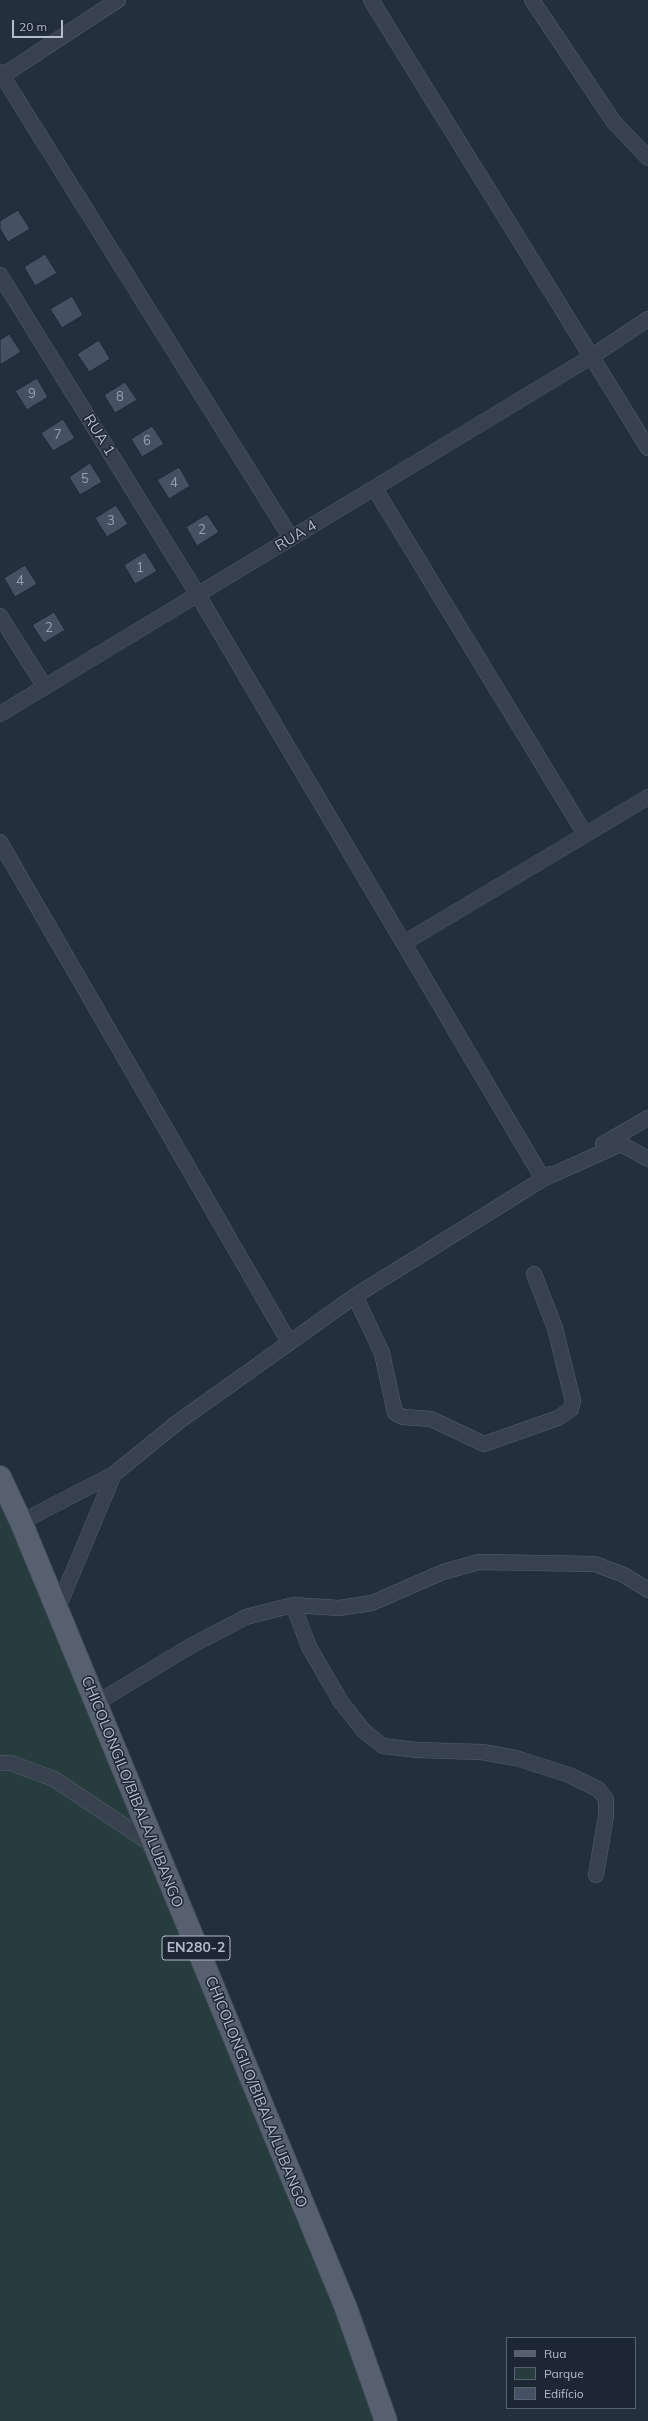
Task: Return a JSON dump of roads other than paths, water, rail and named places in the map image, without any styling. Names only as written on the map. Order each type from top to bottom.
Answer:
[{"type":"main road","name":"CHICOLONGILO/BIBALA/LUBANGO","points":[[0,1477],[21,1522],[153,1845],[346,2308],[386,2421]]},
{"type":"street","points":[[118,0],[1,74],[291,538]]},
{"type":"street","points":[[371,0],[648,448]]},
{"type":"street","points":[[532,0],[613,121],[648,158]]},
{"type":"street","name":"RUA 1","points":[[0,275],[198,594],[543,1179]]},
{"type":"street","name":"RUA 4","points":[[0,714],[291,538],[375,489],[591,357],[648,319]]},
{"type":"street","points":[[375,489],[585,834]]},
{"type":"street","points":[[0,616],[45,687]]},
{"type":"street","points":[[404,943],[648,797]]},
{"type":"street","points":[[0,842],[289,1342]]},
{"type":"street","points":[[21,1522],[114,1474],[178,1422],[355,1296],[543,1179],[648,1118]]},
{"type":"street","points":[[543,1179],[621,1144],[648,1159]]},
{"type":"street","points":[[355,1296],[382,1353],[396,1413],[403,1417],[431,1419],[484,1444],[558,1418],[572,1410],[573,1401],[555,1328],[534,1274]]},
{"type":"street","points":[[57,1610],[114,1474]]},
{"type":"street","points":[[95,1704],[187,1648],[246,1617],[293,1605],[339,1608],[372,1602],[442,1572],[479,1562],[595,1564],[624,1575],[648,1590]]},
{"type":"street","points":[[293,1605],[308,1647],[341,1702],[364,1731],[383,1746],[417,1750],[482,1752],[516,1758],[569,1775],[598,1789],[606,1799],[606,1816],[596,1876]]},
{"type":"street","points":[[0,1763],[11,1763],[54,1779],[153,1845]]}]
